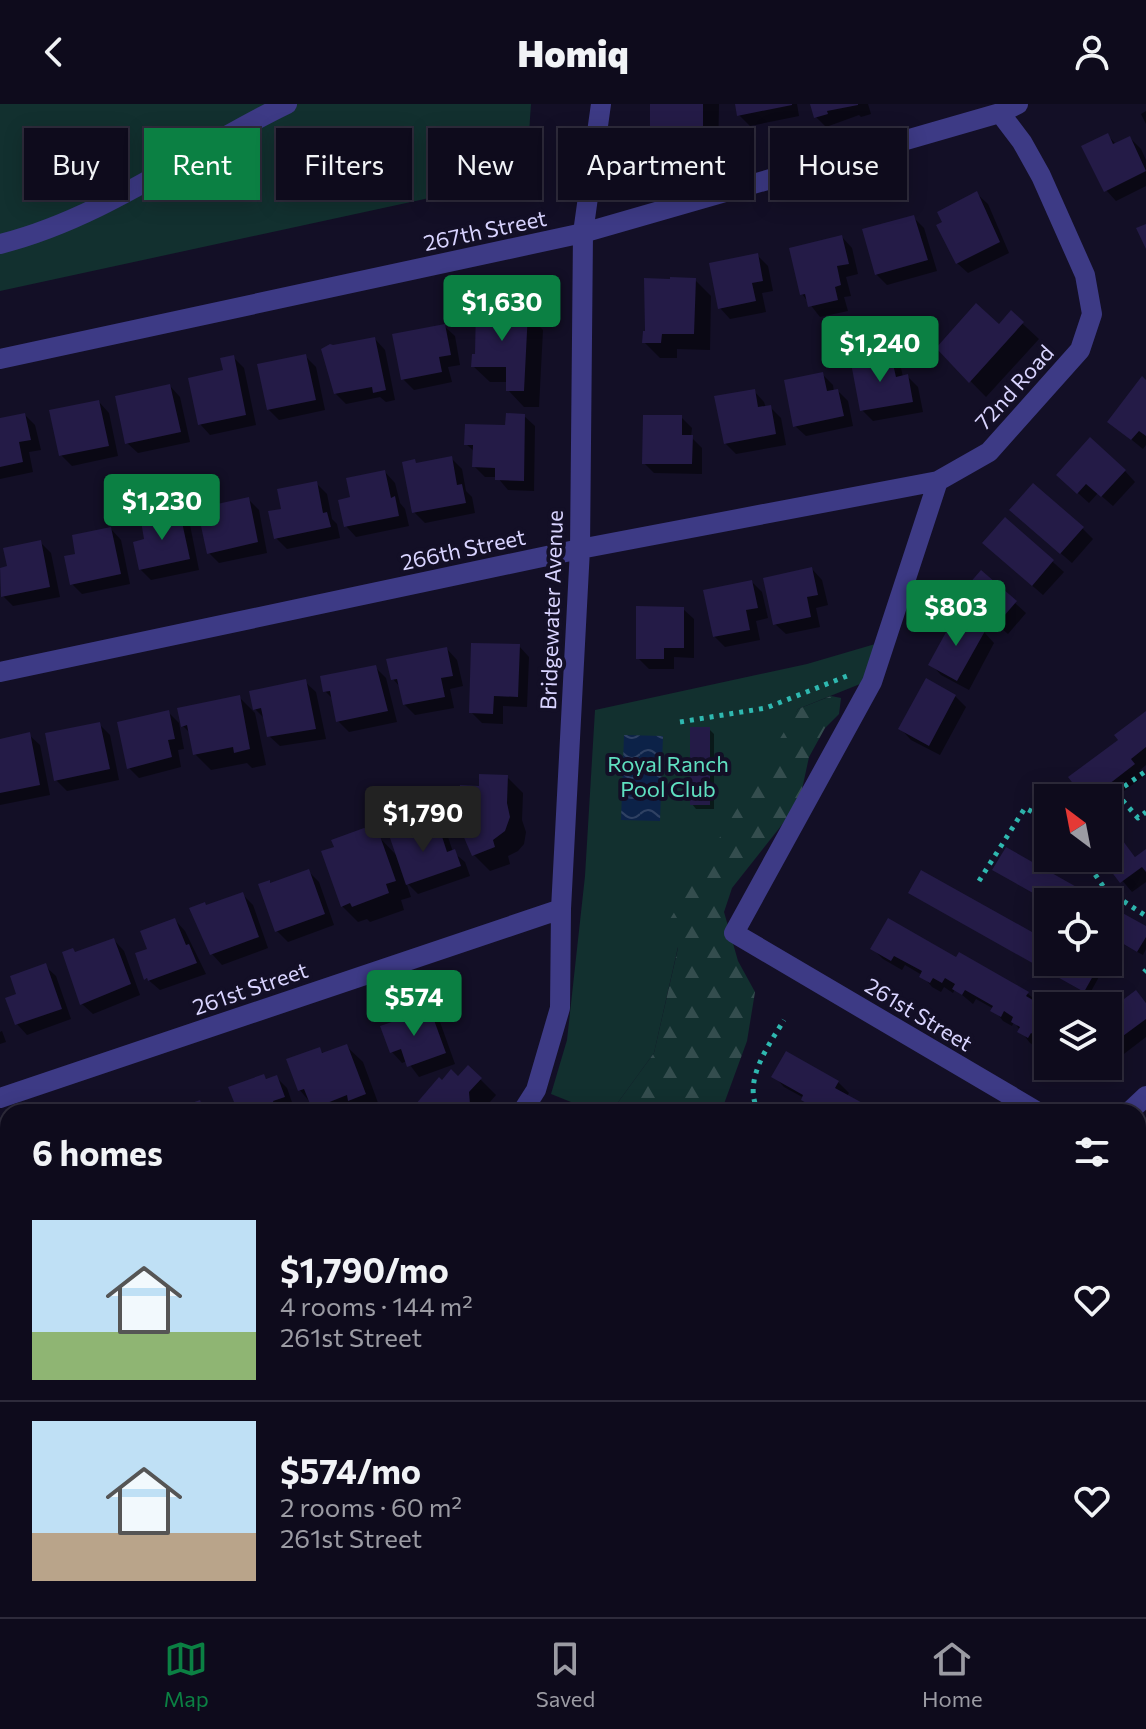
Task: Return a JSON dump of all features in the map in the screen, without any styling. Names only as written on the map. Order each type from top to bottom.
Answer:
[{"type":"street","points":[[0,244],[66,221],[150,181],[239,127],[287,104]]},
{"type":"street","name":"Bridgewater Avenue","points":[[527,1104],[536,1090],[560,1008],[561,909],[580,549],[583,233],[601,104]]},
{"type":"street","name":"267th Street","points":[[0,359],[583,233],[1009,108]]},
{"type":"street","name":"72nd Road","points":[[938,481],[989,452],[1080,350],[1092,314],[1085,275],[1009,108]]},
{"type":"street","points":[[879,664],[938,481]]},
{"type":"street","name":"266th Street","points":[[0,672],[580,549],[938,481]]},
{"type":"street","name":"261st Street","points":[[879,664],[734,933],[1024,1104]]},
{"type":"street","name":"261st Street","points":[[0,1098],[561,909]]},
{"type":"path","points":[[680,722],[766,708],[879,664]]},
{"type":"path","points":[[1122,789],[1146,771]]},
{"type":"path","points":[[1122,800],[1138,818],[1146,812]]},
{"type":"path","points":[[979,881],[1025,808],[1034,813]]},
{"type":"path","points":[[1093,872],[1105,889],[1146,916]]},
{"type":"path","points":[[755,1104],[755,1077],[784,1020]]},
{"type":"green space","points":[[0,104],[531,104],[529,128],[428,128],[428,198],[0,291]]},
{"type":"green space","name":"Royal Ranch Pool Club","points":[[882,642],[870,680],[798,709],[678,947],[654,1053],[617,1104],[576,1104],[551,1094],[567,1040],[585,876],[595,710],[807,664]]},
{"type":"green space","points":[[831,696],[841,698],[839,714],[825,728],[809,757],[799,803],[732,888],[724,912],[738,961],[755,992],[747,1041],[724,1104],[617,1104],[654,1053],[678,948],[667,924],[798,709]]},
{"type":"water","points":[[624,735],[663,736],[660,821],[621,820]]},
{"type":"building","points":[[650,104],[703,104],[703,128],[650,128]]},
{"type":"building","points":[[735,104],[792,104],[792,105],[737,116]]},
{"type":"building","points":[[810,104],[858,105],[827,111],[828,114],[814,118]]},
{"type":"building","points":[[1108,133],[1113,144],[1130,136],[1146,171],[1104,192],[1081,146]]},
{"type":"building","points":[[977,191],[1000,242],[956,264],[936,225],[942,222],[937,212]]},
{"type":"building","points":[[914,215],[928,260],[875,275],[862,229]]},
{"type":"building","points":[[1146,224],[1146,249],[1136,228]]},
{"type":"building","points":[[842,235],[849,264],[837,266],[841,285],[835,287],[838,300],[808,307],[805,294],[800,295],[789,248]]},
{"type":"building","points":[[758,253],[763,281],[752,283],[756,301],[718,309],[709,263]]},
{"type":"building","points":[[644,278],[696,278],[694,334],[662,334],[661,343],[642,343],[645,331]]},
{"type":"building","points":[[976,303],[999,324],[1011,310],[1024,322],[969,383],[936,348]]},
{"type":"building","points":[[476,304],[503,305],[503,312],[528,312],[524,391],[506,391],[506,367],[471,367],[472,354],[475,354]]},
{"type":"building","points":[[445,324],[451,355],[439,357],[442,372],[401,380],[392,334]]},
{"type":"building","points":[[375,337],[386,390],[373,393],[372,387],[334,394],[321,349],[330,344]]},
{"type":"building","points":[[306,354],[316,400],[267,410],[257,364]]},
{"type":"building","points":[[234,355],[246,415],[198,425],[188,378],[223,370],[220,358]]},
{"type":"building","points":[[891,355],[896,377],[908,374],[913,402],[860,411],[851,363]]},
{"type":"building","points":[[823,372],[827,391],[838,389],[844,416],[793,427],[784,380]]},
{"type":"building","points":[[1142,376],[1146,380],[1146,436],[1139,431],[1131,440],[1107,422]]},
{"type":"building","points":[[170,384],[181,432],[125,444],[115,396]]},
{"type":"building","points":[[755,389],[758,407],[771,405],[776,434],[724,444],[714,396]]},
{"type":"building","points":[[99,400],[109,446],[59,456],[49,410]]},
{"type":"building","points":[[25,413],[31,440],[19,442],[23,462],[0,467],[0,418]]},
{"type":"building","points":[[506,413],[525,414],[524,481],[495,480],[495,468],[472,467],[473,445],[464,445],[465,424],[505,425]]},
{"type":"building","points":[[643,415],[682,415],[682,435],[693,435],[692,464],[642,464]]},
{"type":"building","points":[[1090,437],[1126,470],[1101,497],[1086,484],[1077,494],[1056,475]]},
{"type":"building","points":[[452,456],[457,485],[462,484],[466,503],[412,513],[402,462],[415,459],[416,463]]},
{"type":"building","points":[[385,470],[391,498],[395,496],[399,516],[344,527],[338,500],[350,497],[346,478]]},
{"type":"building","points":[[182,474],[185,493],[171,496],[168,477]]},
{"type":"building","points":[[317,481],[323,513],[327,512],[331,527],[274,539],[268,511],[281,509],[277,489]]},
{"type":"building","points":[[1033,483],[1084,527],[1060,554],[1009,510]]},
{"type":"building","points":[[249,497],[258,542],[207,554],[201,526],[212,524],[208,506]]},
{"type":"building","points":[[180,513],[190,559],[139,570],[133,542],[144,539],[141,521]]},
{"type":"building","points":[[1005,517],[1054,560],[1032,586],[982,543]]},
{"type":"building","points":[[111,527],[121,574],[70,585],[64,556],[75,554],[72,535]]},
{"type":"building","points":[[41,540],[50,587],[1,597],[0,568],[7,566],[3,548]]},
{"type":"building","points":[[812,567],[818,595],[807,597],[811,617],[773,625],[763,578]]},
{"type":"building","points":[[981,570],[1017,601],[996,625],[975,607],[971,611],[956,599]]},
{"type":"building","points":[[752,580],[758,608],[746,610],[750,630],[713,637],[703,590]]},
{"type":"building","points":[[636,606],[684,607],[684,648],[664,648],[664,659],[636,659]]},
{"type":"building","points":[[956,614],[985,631],[957,681],[928,665]]},
{"type":"building","points":[[471,643],[520,644],[518,697],[494,696],[493,714],[469,713]]},
{"type":"building","points":[[447,647],[453,676],[441,678],[445,697],[403,705],[397,679],[391,680],[386,659]]},
{"type":"building","points":[[376,665],[388,711],[336,722],[330,691],[323,692],[320,676]]},
{"type":"building","points":[[926,678],[956,695],[929,746],[898,729]]},
{"type":"building","points":[[306,679],[316,729],[267,737],[261,708],[253,710],[249,691]]},
{"type":"building","points":[[240,695],[250,749],[234,753],[233,747],[193,755],[187,725],[181,727],[177,708]]},
{"type":"building","points":[[169,710],[175,739],[168,740],[172,757],[127,769],[117,722]]},
{"type":"building","points":[[1146,711],[1146,747],[1131,759],[1135,764],[1109,784],[1073,784],[1068,777],[1118,740],[1114,735]]},
{"type":"building","points":[[100,722],[110,769],[54,781],[45,733]]},
{"type":"building","points":[[690,727],[710,727],[710,805],[690,805]]},
{"type":"building","points":[[30,732],[40,785],[0,793],[0,739]]},
{"type":"building","points":[[479,774],[508,775],[510,817],[505,831],[493,840],[495,847],[472,856],[459,826],[460,785],[479,786]]},
{"type":"building","points":[[438,824],[447,852],[455,849],[461,866],[406,885],[389,835],[402,830],[404,836]]},
{"type":"building","points":[[364,828],[380,836],[396,881],[386,884],[389,893],[352,907],[350,903],[341,907],[321,851],[334,847],[331,840]]},
{"type":"building","points":[[1122,840],[1135,857],[1146,849],[1146,872],[1142,867],[1120,883],[1112,872],[1122,872]]},
{"type":"building","points":[[1006,847],[1034,863],[1034,872],[1050,872],[1078,888],[1034,888],[1034,894],[992,870]]},
{"type":"building","points":[[309,869],[325,914],[275,932],[258,884],[270,880],[270,883]]},
{"type":"building","points":[[921,870],[1034,933],[1034,964],[908,893]]},
{"type":"building","points":[[243,892],[259,937],[210,955],[189,908]]},
{"type":"building","points":[[1122,913],[1146,926],[1146,937],[1137,952],[1122,943]]},
{"type":"building","points":[[175,918],[197,963],[144,980],[135,953],[147,949],[140,931]]},
{"type":"building","points":[[888,918],[956,957],[959,952],[1029,992],[1026,996],[1034,1001],[1034,1035],[1031,1033],[1028,1038],[1017,1032],[1020,1027],[1011,1022],[1013,1017],[1004,1011],[1001,1017],[990,1011],[993,1006],[965,990],[962,995],[952,989],[955,984],[945,978],[942,983],[933,978],[930,983],[919,977],[922,971],[894,956],[891,961],[870,949]]},
{"type":"building","points":[[114,938],[131,984],[80,1005],[62,952],[73,948],[75,952]]},
{"type":"building","points":[[46,963],[62,1009],[15,1025],[5,998],[16,994],[10,976]]},
{"type":"building","points":[[1056,976],[1093,976],[1084,992]]},
{"type":"building","points":[[1136,990],[1146,1003],[1146,1019],[1122,1037],[1122,1000]]},
{"type":"building","points":[[430,1009],[446,1053],[407,1067],[401,1049],[390,1053],[380,1026]]},
{"type":"building","points":[[347,1044],[366,1094],[348,1101],[347,1095],[324,1104],[310,1104],[304,1089],[298,1091],[286,1059],[320,1047],[322,1053]]},
{"type":"building","points":[[786,1051],[839,1081],[835,1088],[864,1104],[808,1104],[801,1100],[803,1095],[771,1077]]},
{"type":"building","points":[[468,1065],[482,1078],[469,1092],[470,1104],[416,1104],[439,1077],[442,1080],[451,1069],[458,1076]]},
{"type":"building","points":[[264,1074],[266,1079],[277,1075],[285,1097],[273,1101],[274,1104],[235,1104],[228,1087]]}]
